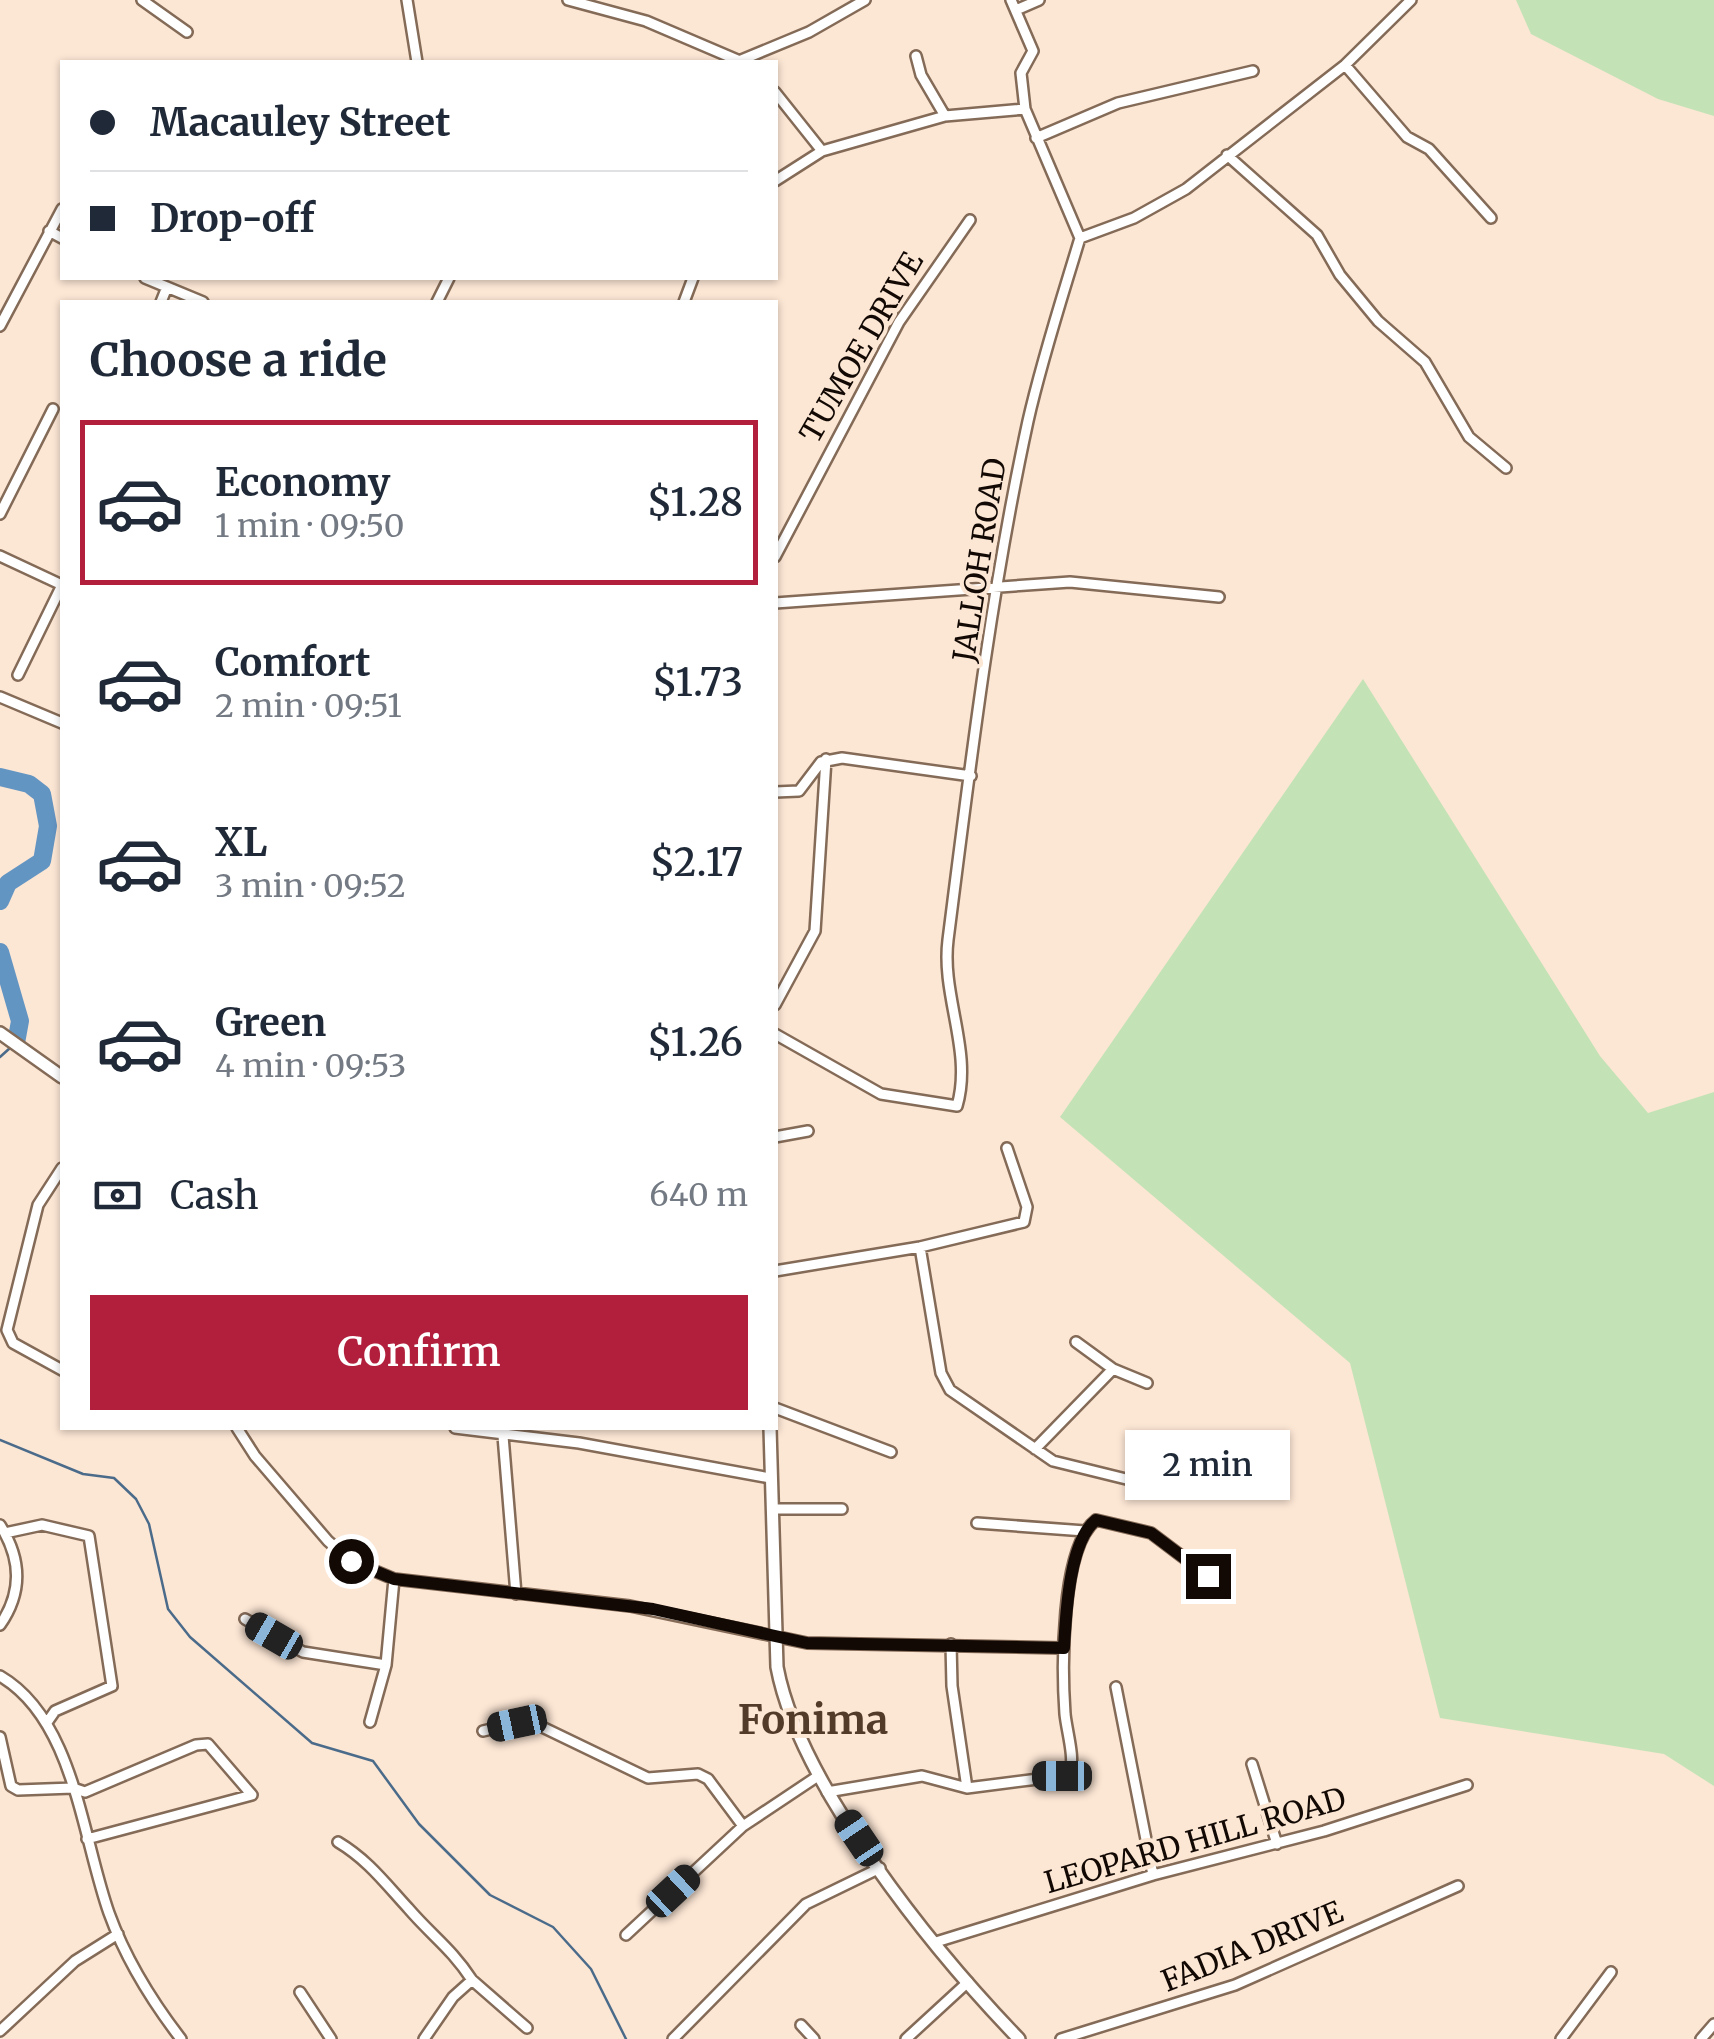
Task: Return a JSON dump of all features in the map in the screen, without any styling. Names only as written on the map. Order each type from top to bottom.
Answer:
[{"type":"street","points":[[142,0],[188,32]]},
{"type":"street","points":[[407,0],[417,60]]},
{"type":"street","points":[[568,0],[646,22],[735,60]]},
{"type":"street","points":[[745,60],[810,32],[865,0]]},
{"type":"street","points":[[1040,0],[1014,5],[1033,51],[1021,74],[1025,109],[1080,238],[1160,206],[1344,66],[1411,0]]},
{"type":"street","points":[[916,56],[921,75],[945,116]]},
{"type":"street","points":[[1344,66],[1407,138],[1429,149],[1491,218]]},
{"type":"street","points":[[1036,138],[1118,103],[1252,71]]},
{"type":"street","points":[[778,96],[822,151]]},
{"type":"street","points":[[778,179],[822,151],[945,116],[1025,109]]},
{"type":"street","points":[[1227,154],[1317,235],[1340,275],[1378,321],[1424,362],[1469,437],[1506,468]]},
{"type":"street","points":[[0,326],[60,212]]},
{"type":"street","name":"TUMOE DRIVE","points":[[778,551],[900,322],[970,220]]},
{"type":"street","points":[[49,231],[60,237]]},
{"type":"street","name":"JALLOH ROAD","points":[[778,1036],[881,1094],[957,1106],[964,1084],[947,948],[971,776],[1028,418],[1080,238]]},
{"type":"street","points":[[149,280],[198,300]]},
{"type":"street","points":[[162,300],[177,280]]},
{"type":"street","points":[[0,514],[53,409]]},
{"type":"street","points":[[0,556],[60,584]]},
{"type":"street","points":[[778,603],[1070,582],[1219,597]]},
{"type":"street","points":[[18,676],[60,589]]},
{"type":"street","points":[[0,696],[60,721]]},
{"type":"street","points":[[778,1000],[814,931],[826,759]]},
{"type":"street","points":[[778,792],[799,791],[826,759],[862,759],[971,776]]},
{"type":"street","points":[[1,1034],[60,1076]]},
{"type":"street","points":[[778,1136],[808,1131]]},
{"type":"street","points":[[778,1271],[920,1247],[1024,1222],[1027,1207],[1007,1148]]},
{"type":"street","points":[[60,1171],[38,1205],[7,1330],[14,1343],[60,1369]]},
{"type":"street","points":[[920,1247],[941,1373],[950,1390],[1053,1461],[1183,1493]]},
{"type":"street","points":[[1076,1342],[1113,1369],[1147,1383]]},
{"type":"street","points":[[1035,1450],[1113,1369]]},
{"type":"street","points":[[778,1409],[890,1452]]},
{"type":"street","points":[[238,1430],[255,1456],[328,1541],[351,1561],[394,1579],[427,1579],[480,1592],[565,1596],[676,1613],[807,1643],[1064,1648]]},
{"type":"street","points":[[467,1430],[579,1443],[770,1478]]},
{"type":"street","points":[[770,1430],[780,1685],[827,1792],[936,1942],[1019,2039]]},
{"type":"street","points":[[503,1436],[516,1594]]},
{"type":"street","points":[[773,1509],[842,1509]]},
{"type":"street","points":[[827,1792],[922,1776],[967,1788],[1070,1775],[1064,1648],[1074,1570],[1086,1530],[1096,1520],[1151,1533],[1208,1576]]},
{"type":"street","points":[[976,1524],[1086,1530]]},
{"type":"street","points":[[0,1625],[16,1589],[18,1568],[2,1529],[42,1525],[89,1536],[112,1686],[56,1710],[48,1720]]},
{"type":"street","points":[[370,1722],[386,1665],[394,1579]]},
{"type":"street","points":[[244,1620],[302,1652],[386,1665]]},
{"type":"street","points":[[952,1644],[952,1686],[967,1788]]},
{"type":"street","points":[[0,1676],[18,1686],[48,1720],[118,1934],[145,1990],[181,2039]]},
{"type":"street","points":[[1116,1687],[1153,1875]]},
{"type":"street","points":[[484,1730],[517,1723],[538,1725],[648,1778],[698,1774],[708,1779],[743,1826]]},
{"type":"street","points":[[0,1737],[10,1786],[31,1790],[73,1788],[85,1792],[196,1745],[208,1744],[252,1794],[88,1839]]},
{"type":"street","points":[[1252,1764],[1277,1844]]},
{"type":"street","points":[[626,1935],[743,1826],[818,1776]]},
{"type":"street","name":"LEOPARD HILL ROAD","points":[[936,1942],[1467,1785]]},
{"type":"street","points":[[338,1842],[387,1880],[407,1908],[449,1945],[472,1980],[527,2028]]},
{"type":"street","points":[[673,2039],[806,1904],[880,1868]]},
{"type":"street","name":"FADIA DRIVE","points":[[1061,2039],[1248,1979],[1458,1886]]},
{"type":"street","points":[[0,2031],[75,1960],[118,1934]]},
{"type":"street","points":[[1562,2039],[1575,2014],[1611,1972]]},
{"type":"street","points":[[424,2039],[452,1997],[472,1980]]},
{"type":"street","points":[[906,2039],[968,1982]]},
{"type":"street","points":[[300,1992],[331,2039]]},
{"type":"street","points":[[802,2024],[814,2039]]},
{"type":"street","points":[[1701,2039],[1714,2024]]},
{"type":"green space","points":[[1516,0],[1714,0],[1714,116],[1658,99],[1531,34]]},
{"type":"green space","points":[[1363,679],[1600,1056],[1648,1113],[1714,1092],[1714,1786],[1664,1754],[1440,1718],[1350,1363],[1060,1117]]},
{"type":"waterway","points":[[0,777],[29,784],[42,794],[48,826],[42,861],[8,883],[0,901]]},
{"type":"waterway","points":[[0,952],[20,1021],[16,1043]]},
{"type":"waterway","points":[[0,1057],[10,1048]]},
{"type":"waterway","points":[[0,1440],[83,1474],[114,1478],[136,1499],[149,1524],[168,1609],[190,1637],[312,1743],[373,1761],[419,1824],[490,1895],[553,1927],[591,1969],[626,2039]]},
{"type":"district","name":"Fonima","points":[[813,1720]]},
{"type":"route","points":[[351,1561],[394,1579],[427,1579],[480,1592],[565,1596],[653,1609],[807,1643],[1064,1648],[1074,1570],[1086,1530],[1096,1520],[1151,1533],[1208,1576]]}]
